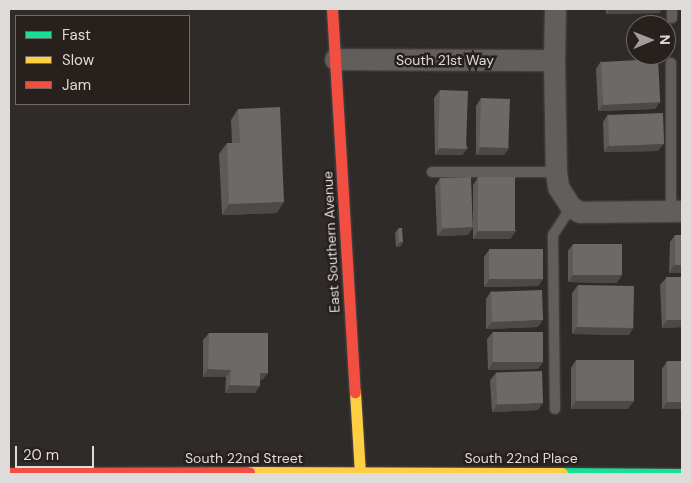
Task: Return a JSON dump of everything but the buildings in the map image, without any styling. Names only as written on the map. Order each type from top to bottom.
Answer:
[{"type":"street","name":"East Southern Avenue","points":[[332,9],[360,473]]},
{"type":"street","points":[[555,9],[554,60],[556,172],[558,187],[571,207],[580,212],[677,211]]},
{"type":"street","name":"South 21st Way","points":[[336,59],[554,60]]},
{"type":"street","name":"South 22nd Street","points":[[9,473],[360,473]]},
{"type":"street","name":"South 22nd Place","points":[[360,473],[682,474]]},
{"type":"lane","points":[[671,65],[677,211]]},
{"type":"lane","points":[[432,172],[556,172]]},
{"type":"lane","points":[[554,408],[553,236],[571,207]]},
{"type":"traffic: fast","points":[[562,473],[682,474]]},
{"type":"traffic: slow","points":[[355,392],[360,474]]},
{"type":"traffic: slow","points":[[249,472],[562,473]]},
{"type":"traffic: jam","points":[[332,9],[355,392]]},
{"type":"traffic: jam","points":[[9,473],[249,472]]}]
